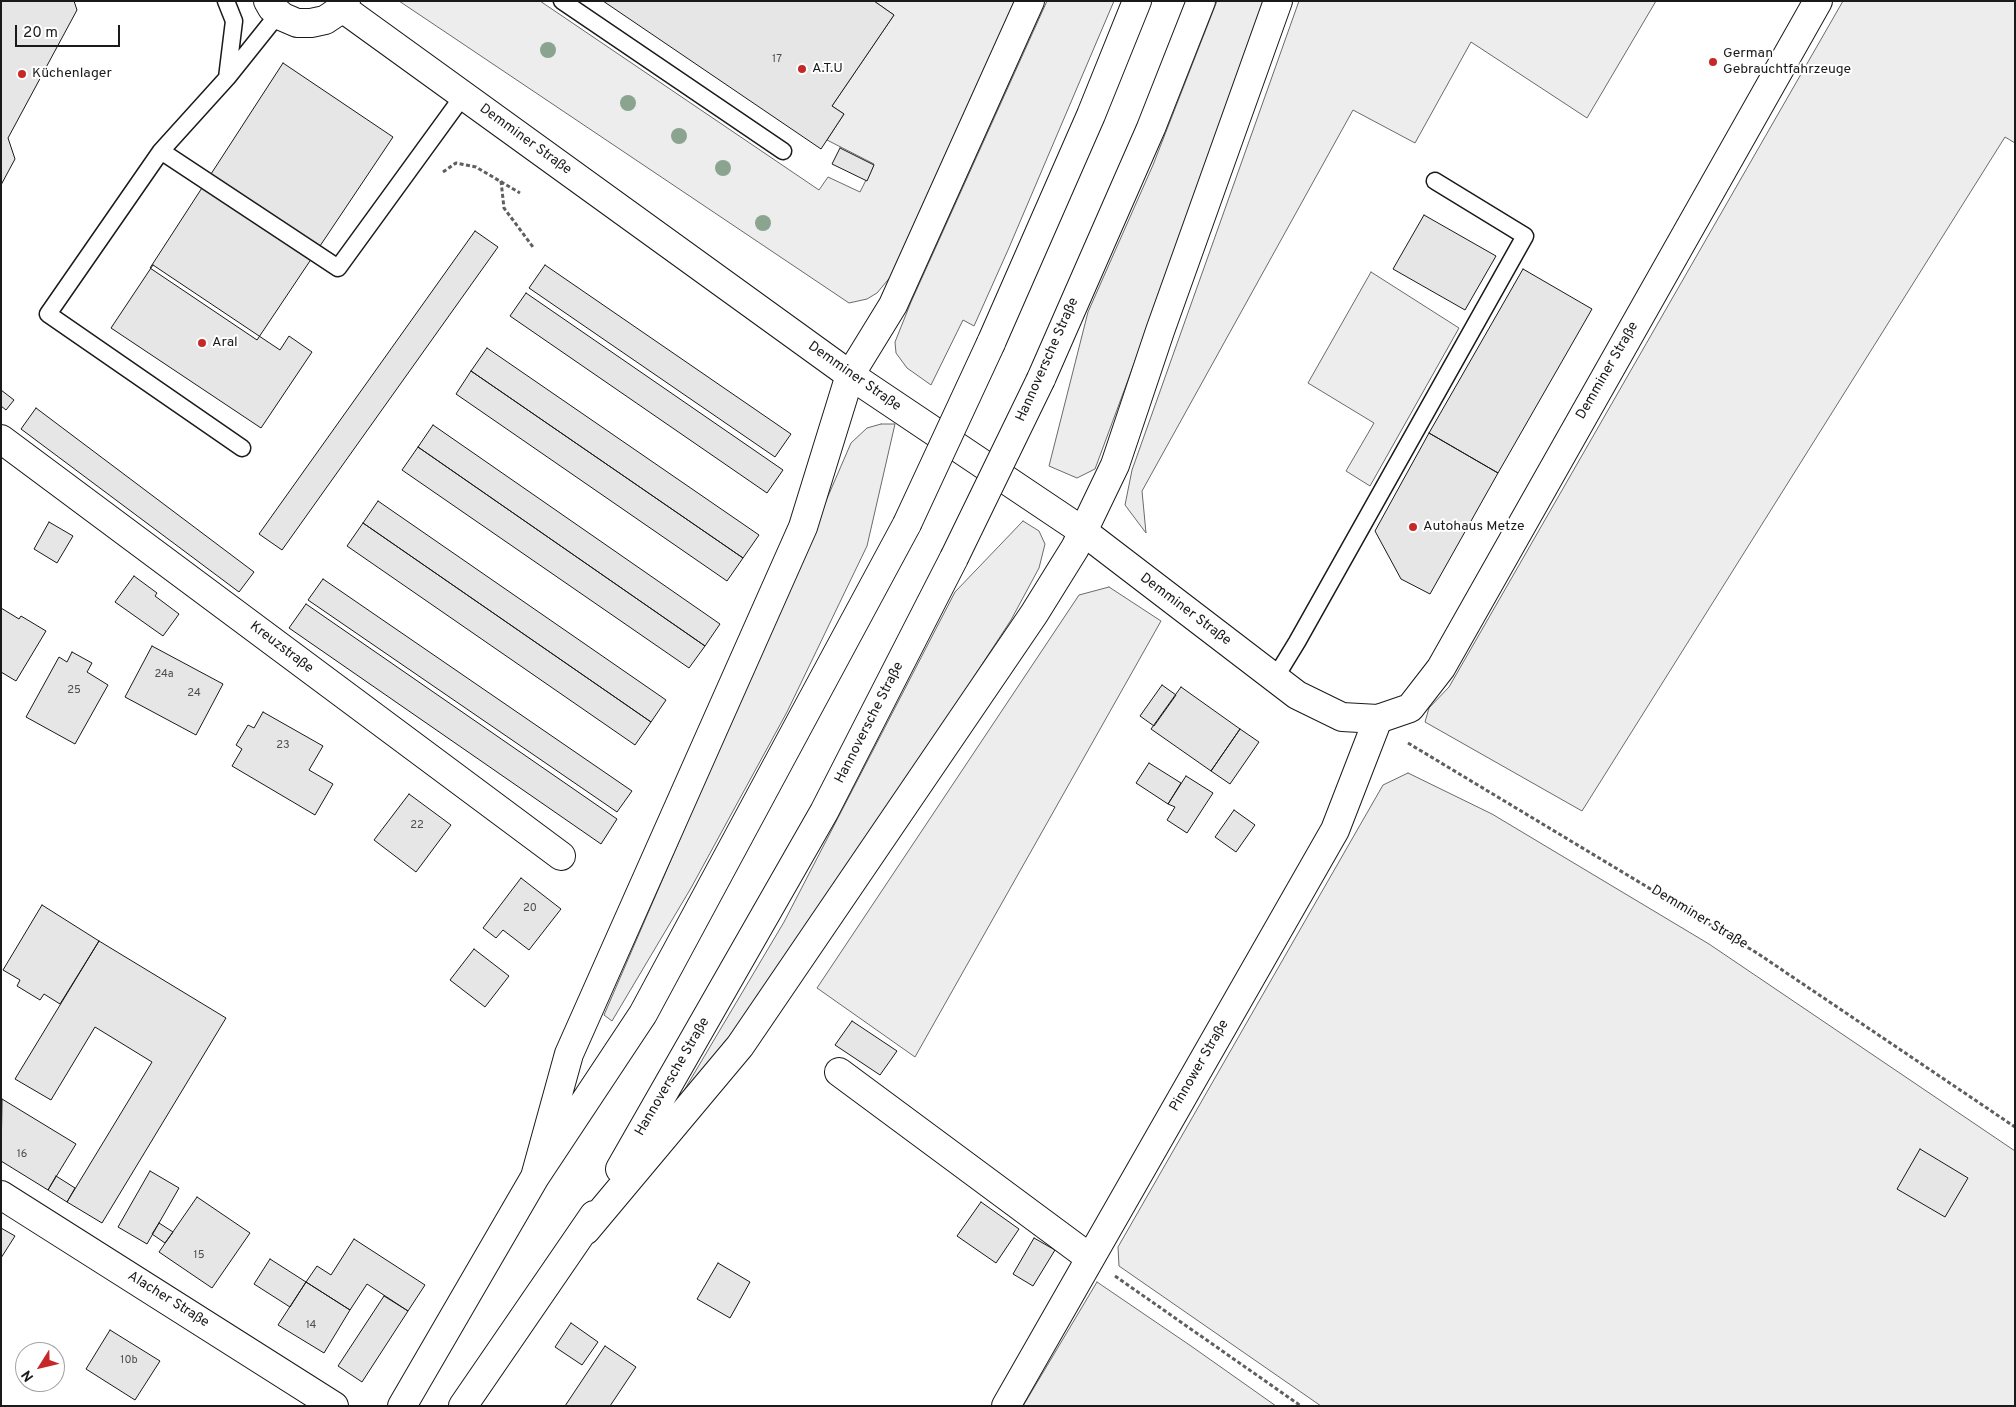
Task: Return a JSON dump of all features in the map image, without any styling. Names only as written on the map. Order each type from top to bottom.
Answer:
[{"type":"main road","points":[[535,1177],[570,1054],[803,527],[850,375],[893,305],[1030,1]]},
{"type":"main road","points":[[402,1406],[535,1177],[643,1014],[907,524],[991,343],[1091,115],[1137,1]]},
{"type":"main road","name":"Hannoversche Straße","points":[[464,1406],[586,1230],[824,812],[954,558],[1041,379],[1151,128],[1201,1]]},
{"type":"main road","points":[[586,1230],[740,1046],[1034,614],[1084,532],[1115,465],[1160,331],[1278,1]]},
{"type":"main road","name":"Demminer Straße","points":[[343,4],[463,96],[850,375],[1084,532],[1297,695],[1342,717],[1378,719],[1410,708],[1440,668],[1818,1]]},
{"type":"main road","points":[[274,7],[297,22],[311,24],[325,20],[343,4]]},
{"type":"main road","name":"Kreuzstraße","points":[[1,440],[560,856]]},
{"type":"main road","name":"Pinnower Straße","points":[[1006,1406],[1335,830],[1378,719]]},
{"type":"main road","points":[[839,1072],[1090,1258]]},
{"type":"main road","name":"Alacher Straße","points":[[1,1194],[334,1406]]},
{"type":"lane","points":[[226,1],[234,21],[227,78]]},
{"type":"lane","points":[[562,1],[782,151]]},
{"type":"lane","points":[[242,448],[48,314],[161,151],[227,78],[274,7]]},
{"type":"lane","points":[[161,151],[338,268],[463,96]]},
{"type":"lane","points":[[1275,678],[1525,236],[1435,181]]},
{"type":"path","points":[[440,173],[456,164],[476,166],[520,193]]},
{"type":"path","points":[[501,181],[504,208],[532,247]]},
{"type":"path","name":"Demminer Straße","points":[[1378,719],[1399,738],[1757,953],[2015,1127]]},
{"type":"path","points":[[1090,1258],[1301,1406]]},
{"type":"shaded area","points":[[399,1],[540,1],[819,190],[828,177],[860,192],[874,164],[827,140],[844,114],[832,106],[894,15],[874,1],[1015,1],[892,275],[877,293],[867,299],[849,303]]},
{"type":"shaded area","points":[[1047,1],[1114,1],[974,326],[963,320],[931,385],[907,368],[896,353],[895,342],[911,302]]},
{"type":"shaded area","points":[[1217,1],[1265,1],[1246,62],[1095,469],[1077,478],[1049,466],[1088,312],[1153,165]]},
{"type":"shaded area","points":[[1299,1],[1656,1],[1587,118],[1471,42],[1415,143],[1353,110],[1142,491],[1146,533],[1125,505],[1132,470]]},
{"type":"shaded area","points":[[1843,1],[2015,1],[2015,143],[2005,137],[1582,811],[1425,722],[1429,708],[1449,687]]},
{"type":"shaded area","points":[[1371,272],[1459,328],[1370,486],[1346,471],[1374,423],[1308,383]]},
{"type":"shaded area","points":[[881,424],[895,424],[867,546],[787,712],[691,888],[612,1021],[604,1015],[851,443],[867,428]]},
{"type":"shaded area","points":[[1023,521],[1039,531],[1045,544],[1039,568],[1011,620],[920,759],[682,1110],[676,1104],[784,922],[955,592]]},
{"type":"shaded area","points":[[1109,587],[1161,621],[915,1057],[817,988],[1079,595]]},
{"type":"shaded area","points":[[1408,773],[1492,814],[1709,944],[2015,1151],[2015,1406],[1321,1406],[1119,1266],[1118,1247],[1383,785]]},
{"type":"shaded area","points":[[1097,1282],[1191,1346],[1276,1406],[1023,1406]]},
{"type":"building","name":"Küchenlager","points":[[1,1],[74,1],[77,10],[8,138],[15,159],[1,185]]},
{"type":"building","points":[[603,1],[874,1],[894,15],[832,106],[844,114],[821,149]]},
{"type":"building","points":[[283,63],[393,137],[257,340],[150,268]]},
{"type":"building","points":[[840,148],[874,165],[867,181],[832,164]]},
{"type":"building","points":[[1424,215],[1496,256],[1465,310],[1393,269]]},
{"type":"building","points":[[475,231],[498,247],[282,550],[259,534]]},
{"type":"building","name":"Aral","points":[[153,265],[280,350],[289,336],[312,352],[261,428],[111,328]]},
{"type":"building","points":[[545,265],[791,434],[775,457],[529,288]]},
{"type":"building","points":[[1523,269],[1592,309],[1498,473],[1429,433]]},
{"type":"building","points":[[526,293],[783,470],[767,493],[510,316]]},
{"type":"building","points":[[487,348],[759,535],[743,558],[471,371]]},
{"type":"building","points":[[471,371],[743,558],[727,581],[456,394]]},
{"type":"building","points":[[1,390],[14,400],[6,410],[1,406]]},
{"type":"building","points":[[36,408],[254,572],[239,592],[21,429]]},
{"type":"building","points":[[433,425],[720,624],[705,646],[418,447]]},
{"type":"building","points":[[1429,433],[1498,473],[1430,594],[1401,579],[1375,531]]},
{"type":"building","points":[[418,447],[705,646],[689,668],[402,470]]},
{"type":"building","points":[[378,501],[666,700],[651,722],[363,523]]},
{"type":"building","points":[[49,522],[73,536],[57,563],[34,549]]},
{"type":"building","points":[[363,523],[651,722],[635,745],[347,546]]},
{"type":"building","points":[[134,576],[157,593],[155,596],[179,614],[163,636],[115,602]]},
{"type":"building","points":[[323,579],[632,791],[617,812],[308,600]]},
{"type":"building","points":[[306,604],[617,819],[601,844],[289,628]]},
{"type":"building","points":[[1,608],[19,619],[21,616],[46,631],[16,681],[1,672]]},
{"type":"building","points":[[152,646],[223,684],[196,735],[125,697]]},
{"type":"building","points":[[72,652],[92,663],[87,672],[108,685],[75,744],[26,717],[59,657],[67,662]]},
{"type":"building","points":[[1162,685],[1176,695],[1154,726],[1140,716]]},
{"type":"building","points":[[1181,687],[1240,729],[1211,771],[1151,729]]},
{"type":"building","points":[[263,712],[323,746],[309,770],[333,784],[315,815],[232,766],[242,749],[236,745],[248,725],[254,728]]},
{"type":"building","points":[[1240,729],[1259,742],[1230,784],[1211,771]]},
{"type":"building","points":[[1149,763],[1181,783],[1168,804],[1136,783]]},
{"type":"building","points":[[1186,776],[1213,793],[1187,833],[1167,820],[1175,807],[1168,804]]},
{"type":"building","points":[[409,794],[451,825],[416,872],[374,840]]},
{"type":"building","points":[[1234,810],[1255,825],[1236,852],[1215,837]]},
{"type":"building","points":[[521,878],[561,909],[529,950],[503,930],[496,938],[483,928]]},
{"type":"building","points":[[42,905],[99,941],[60,1004],[44,994],[40,1000],[17,986],[20,980],[3,970]]},
{"type":"building","points":[[99,941],[226,1018],[102,1223],[67,1202],[152,1062],[95,1027],[51,1100],[15,1079]]},
{"type":"building","points":[[474,949],[509,976],[485,1007],[450,980]]},
{"type":"building","points":[[852,1021],[897,1051],[880,1075],[835,1045]]},
{"type":"building","points":[[2,1099],[76,1144],[48,1190],[1,1161]]},
{"type":"building","points":[[1920,1149],[1968,1178],[1945,1217],[1897,1189]]},
{"type":"building","points":[[150,1171],[179,1188],[147,1244],[118,1227]]},
{"type":"building","points":[[56,1176],[75,1188],[67,1202],[48,1190]]},
{"type":"building","points":[[197,1197],[250,1233],[212,1288],[159,1252]]},
{"type":"building","points":[[981,1202],[1019,1229],[996,1263],[957,1236]]},
{"type":"building","points":[[159,1223],[173,1232],[165,1243],[152,1234]]},
{"type":"building","points":[[1,1228],[15,1236],[1,1258]]},
{"type":"building","points":[[1034,1238],[1055,1250],[1033,1286],[1013,1274]]},
{"type":"building","points":[[354,1239],[425,1285],[408,1311],[367,1284],[350,1310],[306,1282],[317,1266],[331,1275]]},
{"type":"building","points":[[270,1259],[306,1282],[290,1307],[254,1284]]},
{"type":"building","points":[[718,1263],[750,1282],[730,1318],[697,1299]]},
{"type":"building","points":[[306,1282],[350,1310],[324,1353],[278,1325]]},
{"type":"building","points":[[384,1296],[408,1311],[362,1382],[338,1366]]},
{"type":"building","points":[[571,1323],[598,1342],[582,1365],[555,1347]]},
{"type":"building","points":[[110,1330],[160,1361],[135,1400],[86,1369]]},
{"type":"building","points":[[605,1346],[636,1367],[610,1406],[565,1406]]},
{"type":"place","name":"German Gebrauchtfahrzeuge","points":[[1713,62]]},
{"type":"place","name":"A.T.U","points":[[802,69]]},
{"type":"place","name":"Küchenlager","points":[[22,74]]},
{"type":"place","name":"Aral","points":[[202,343]]},
{"type":"place","name":"Autohaus Metze","points":[[1413,527]]}]
